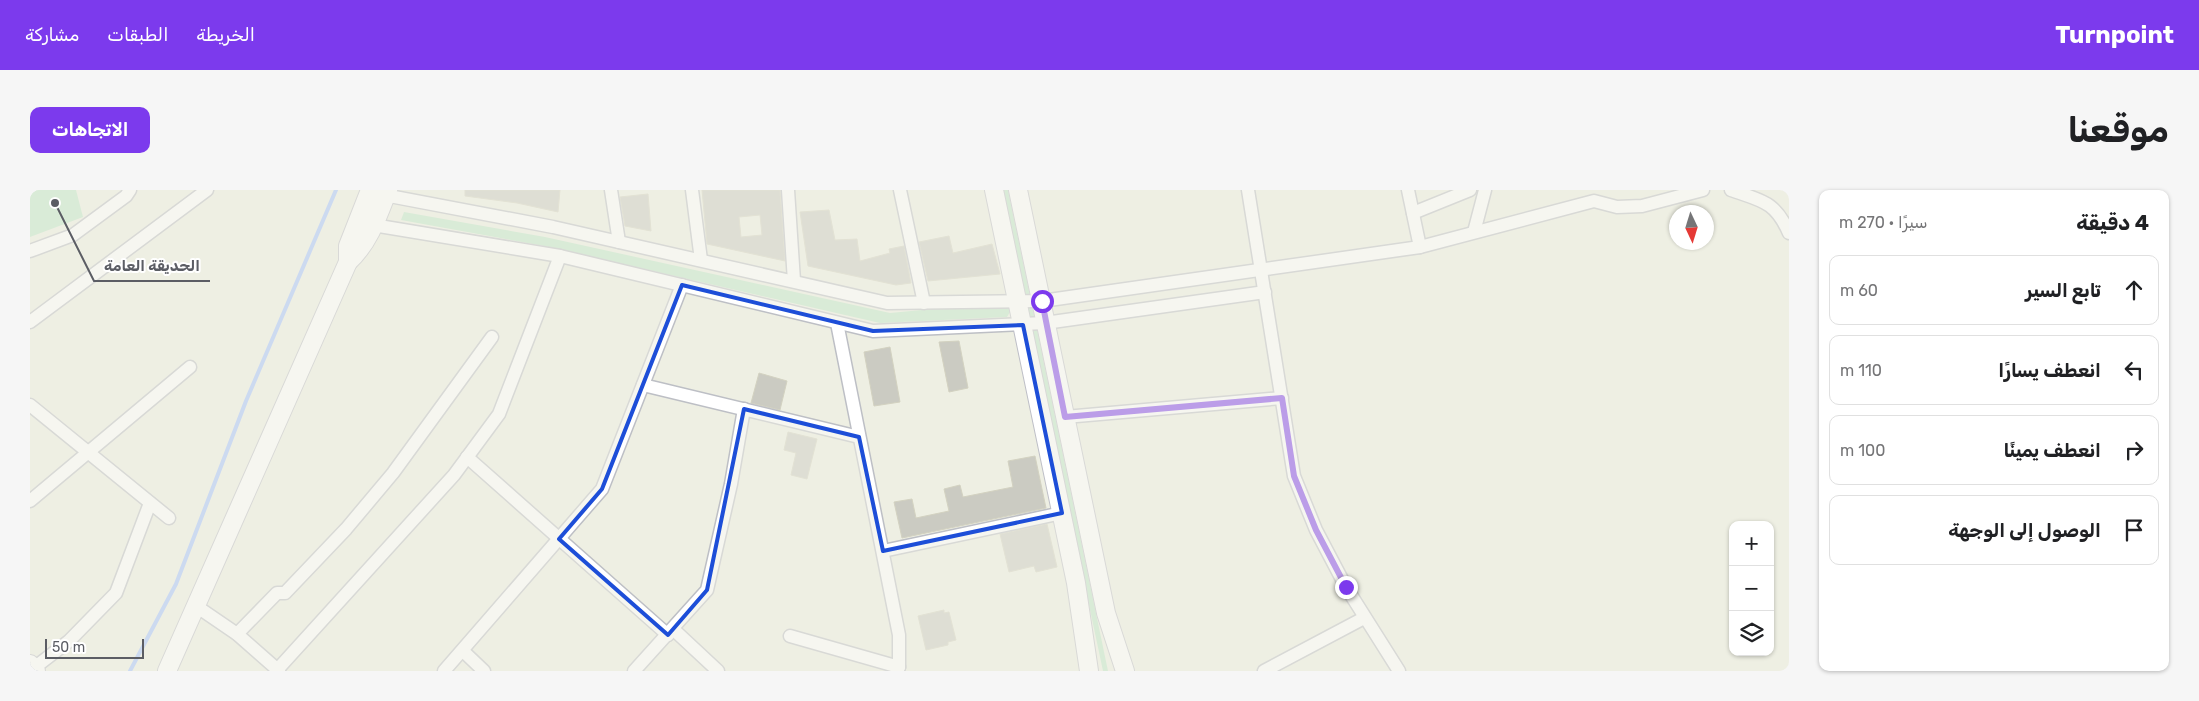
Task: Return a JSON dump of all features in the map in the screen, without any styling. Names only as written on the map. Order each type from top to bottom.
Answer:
[{"type":"main road","points":[[994,190],[1076,583],[1089,671]]},
{"type":"main road","points":[[1018,190],[1106,612],[1125,671]]},
{"type":"main road","points":[[167,671],[348,262],[360,251],[365,224],[378,192]]},
{"type":"street","points":[[30,251],[73,235],[126,196],[130,190]]},
{"type":"street","points":[[30,322],[207,190]]},
{"type":"street","points":[[612,190],[619,242]]},
{"type":"street","points":[[692,190],[701,260]]},
{"type":"street","points":[[788,190],[794,282]]},
{"type":"street","points":[[900,190],[924,303]]},
{"type":"street","points":[[1408,190],[1420,247]]},
{"type":"street","points":[[1413,212],[1470,190]]},
{"type":"street","points":[[1474,232],[1485,190]]},
{"type":"street","points":[[378,192],[554,227],[887,302],[1018,303],[1420,247],[1592,195],[1617,207],[1642,206],[1703,190]]},
{"type":"street","points":[[1731,190],[1766,202],[1782,216],[1789,233]]},
{"type":"street","points":[[1252,191],[1261,270],[1294,476],[1316,530],[1364,618],[1399,671]]},
{"type":"street","points":[[365,224],[560,256],[873,331],[887,332],[1045,323],[1265,292]]},
{"type":"street","points":[[196,606],[237,634],[278,670],[454,475],[499,414],[560,256]]},
{"type":"street","points":[[444,671],[602,489],[682,285]]},
{"type":"street","points":[[790,636],[898,669],[899,635],[836,323]]},
{"type":"street","points":[[237,634],[276,593],[285,593],[346,529],[393,473],[492,337]]},
{"type":"street","points":[[30,501],[190,367]]},
{"type":"street","points":[[643,384],[860,437]]},
{"type":"street","points":[[1065,417],[1282,398]]},
{"type":"street","points":[[30,405],[169,518]]},
{"type":"street","points":[[634,671],[707,590],[731,484],[744,409]]},
{"type":"street","points":[[467,457],[559,539],[718,671]]},
{"type":"street","points":[[33,668],[69,641],[116,593],[150,503]]},
{"type":"street","points":[[882,551],[1062,513]]},
{"type":"street","points":[[1264,671],[1364,618]]},
{"type":"street","points":[[463,651],[484,671]]},
{"type":"highlighted area","points":[[682,285],[873,331],[1023,325],[1062,513],[883,551],[859,437],[744,409],[707,590],[668,635],[559,539],[602,489]]},
{"type":"green space","points":[[30,190],[76,190],[83,217],[30,237]]},
{"type":"green space","points":[[1001,190],[1008,190],[1108,671],[1103,671]]},
{"type":"green space","points":[[404,212],[545,237],[890,313],[1005,302],[1009,303],[1010,312],[1007,317],[880,323],[544,246],[401,220]]},
{"type":"building","points":[[465,190],[560,190],[558,212],[517,203],[465,196]]},
{"type":"building","points":[[702,190],[780,190],[785,261],[707,244]],"holes":[[[760,215],[762,235],[741,237],[739,217]]]},
{"type":"building","points":[[648,194],[651,231],[625,226],[620,197]]},
{"type":"building","points":[[829,210],[835,240],[857,239],[860,261],[890,253],[889,249],[904,246],[911,283],[896,285],[808,266],[800,212]]},
{"type":"building","points":[[949,236],[953,253],[992,244],[1000,274],[928,281],[919,242]]},
{"type":"building","points":[[959,341],[968,388],[949,392],[939,342]]},
{"type":"building","points":[[890,347],[900,402],[874,406],[864,352]]},
{"type":"building","points":[[759,373],[787,381],[780,410],[751,403]]},
{"type":"building","points":[[788,432],[817,439],[807,479],[791,475],[796,453],[784,450]]},
{"type":"building","points":[[1035,456],[1046,508],[902,538],[894,502],[912,499],[916,518],[949,511],[944,489],[960,485],[963,497],[1013,487],[1008,461]]},
{"type":"building","points":[[1047,524],[1057,567],[1036,572],[1034,566],[1009,572],[1000,534]]},
{"type":"building","points":[[944,610],[944,613],[949,612],[956,640],[948,642],[948,645],[926,650],[918,616]]},
{"type":"waterway","points":[[130,671],[176,584],[246,401],[336,190]]},
{"type":"place","name":"الحديقة العامة","points":[[55,203]]},
{"type":"route","points":[[1042,301],[1065,417],[1282,398],[1294,476],[1316,530],[1346,587]]}]
